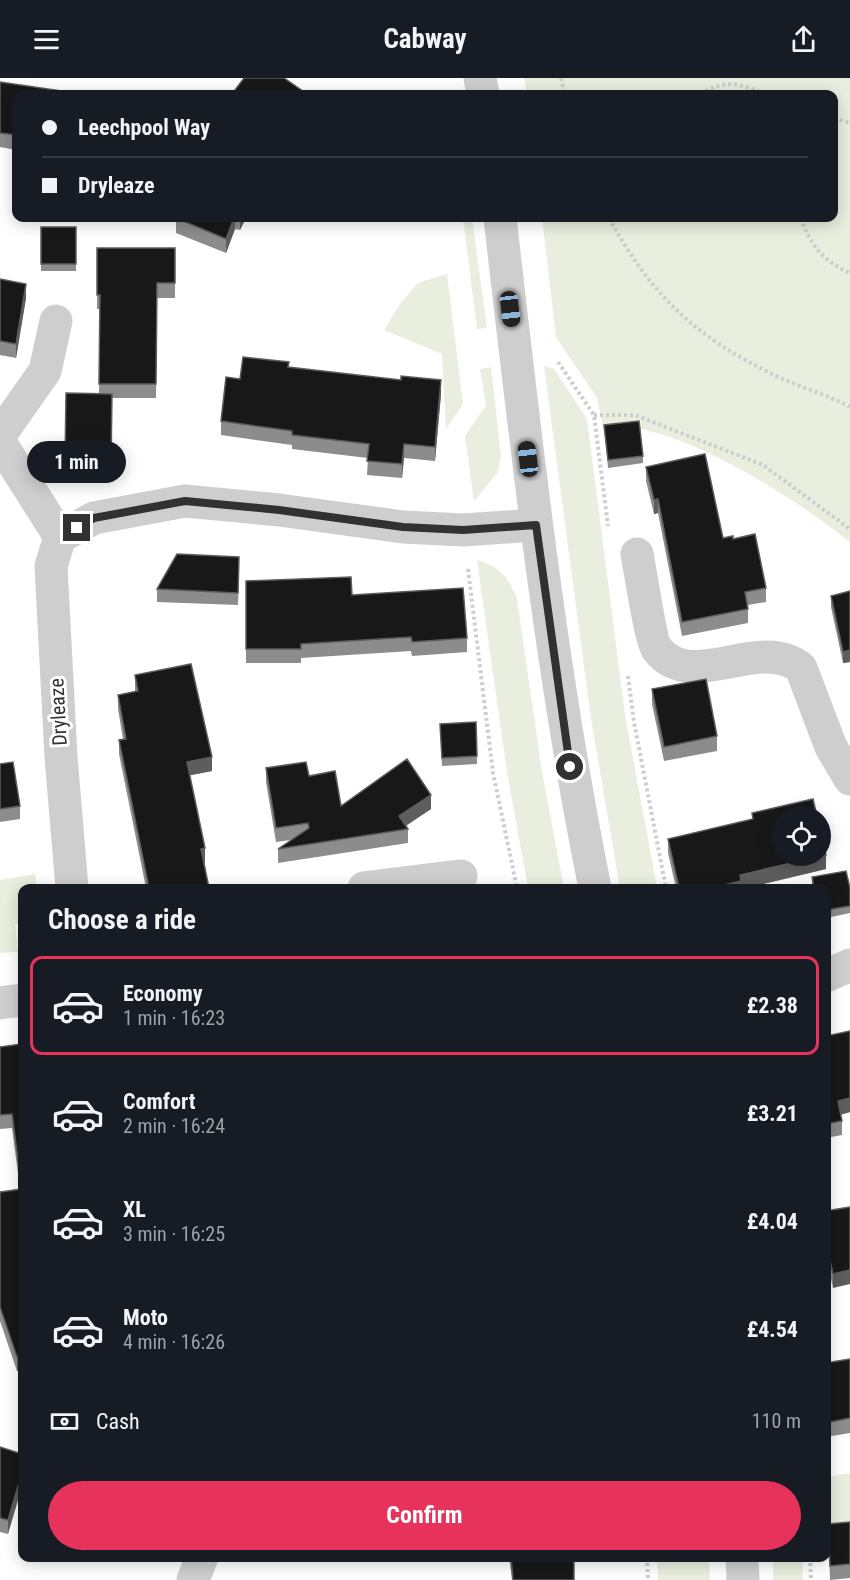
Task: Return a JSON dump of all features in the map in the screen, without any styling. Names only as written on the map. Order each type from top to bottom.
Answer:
[{"type":"street","points":[[500,222],[536,525],[570,767],[594,884]]},
{"type":"street","points":[[0,435],[45,371],[56,321]]},
{"type":"street","points":[[0,442],[60,537],[94,518],[185,501],[279,510],[403,527],[463,530],[536,525]]},
{"type":"street","name":"Dryleaze","points":[[60,537],[51,566],[61,757],[72,884]]},
{"type":"street","points":[[637,554],[656,648],[673,663],[697,667],[770,655],[791,660],[801,668],[831,747],[850,779]]},
{"type":"street","points":[[387,884],[462,871]]},
{"type":"street","points":[[831,974],[850,965]]},
{"type":"street","points":[[0,1003],[18,1001]]},
{"type":"street","points":[[193,1580],[200,1562]]},
{"type":"street","points":[[742,1562],[743,1580]]},
{"type":"path","points":[[707,90],[718,84],[735,83],[755,90]]},
{"type":"path","points":[[611,222],[631,257],[654,288],[688,323],[715,342],[776,375],[850,407]]},
{"type":"path","points":[[802,222],[808,240],[834,266],[850,273]]},
{"type":"path","points":[[594,415],[635,416],[763,465],[850,529]]},
{"type":"path","points":[[463,530],[493,773],[516,884]]},
{"type":"path","points":[[646,1562],[648,1580]]},
{"type":"path","points":[[810,1562],[811,1580]]},
{"type":"shaded area","points":[[524,78],[850,78],[850,542],[778,492],[694,446],[641,429],[604,433],[597,398],[556,337],[542,222],[838,222],[838,90],[526,90]]},
{"type":"shaded area","points":[[464,222],[473,222],[487,328],[477,329]]},
{"type":"shaded area","points":[[447,274],[463,404],[446,429],[442,354],[384,330],[400,304],[418,283]]},
{"type":"shaded area","points":[[544,366],[554,369],[587,419],[625,715],[656,884],[619,884],[591,719]]},
{"type":"shaded area","points":[[491,367],[501,456],[498,472],[474,501],[465,436],[486,405],[480,369]]},
{"type":"shaded area","points":[[477,560],[492,566],[503,574],[517,599],[542,772],[563,884],[527,884],[507,772]]},
{"type":"shaded area","points":[[35,874],[36,884],[18,884],[18,924],[15,924],[18,952],[0,953],[0,880]]},
{"type":"shaded area","points":[[850,1473],[850,1522],[831,1527],[831,1476]]},
{"type":"shaded area","points":[[657,1562],[709,1562],[710,1580],[658,1580]]},
{"type":"shaded area","points":[[773,1562],[802,1562],[803,1580],[773,1580]]},
{"type":"building","points":[[244,78],[284,78],[301,90],[235,90]]},
{"type":"building","points":[[0,82],[55,90],[12,90],[12,134],[0,133]]},
{"type":"building","points":[[186,222],[232,222],[226,239]]},
{"type":"building","points":[[41,227],[76,227],[76,264],[41,264]]},
{"type":"building","points":[[97,248],[175,248],[175,283],[157,283],[156,384],[99,384],[100,295],[97,295]]},
{"type":"building","points":[[0,279],[26,284],[16,344],[0,341]]},
{"type":"building","points":[[243,357],[289,362],[288,367],[401,380],[401,376],[441,380],[435,447],[404,444],[402,464],[367,461],[369,444],[292,435],[292,431],[221,421],[226,377],[240,379]]},
{"type":"building","points":[[66,393],[112,394],[111,464],[65,463]]},
{"type":"building","points":[[639,421],[643,456],[608,460],[604,425]]},
{"type":"building","points":[[705,454],[723,538],[733,536],[733,539],[755,534],[766,588],[745,592],[748,609],[682,622],[658,499],[654,500],[646,467]]},
{"type":"building","points":[[177,554],[239,557],[238,593],[157,589]]},
{"type":"building","points":[[351,577],[352,595],[463,588],[467,638],[412,642],[411,637],[301,644],[301,649],[246,649],[246,581]]},
{"type":"building","points":[[850,591],[850,650],[843,652],[831,596]]},
{"type":"building","points":[[191,664],[212,757],[187,762],[205,848],[201,849],[208,884],[148,884],[119,740],[126,739],[118,695],[138,691],[135,675]]},
{"type":"building","points":[[706,679],[717,736],[664,747],[652,689]]},
{"type":"building","points":[[476,722],[477,756],[442,758],[440,724]]},
{"type":"building","points":[[407,759],[431,795],[399,816],[408,829],[278,849],[309,828],[308,823],[276,828],[266,768],[306,762],[309,776],[335,771],[341,806]]},
{"type":"building","points":[[13,762],[20,806],[0,809],[0,764]]},
{"type":"building","points":[[813,799],[815,806],[782,806]]},
{"type":"building","points":[[771,809],[771,866],[779,866],[740,875],[741,881],[728,884],[678,884],[668,839],[753,819],[752,813]]},
{"type":"building","points":[[846,871],[850,888],[850,906],[831,909],[831,884],[813,884],[812,877]]},
{"type":"building","points":[[850,1031],[850,1098],[838,1101],[842,1121],[831,1123],[831,1035]]},
{"type":"building","points":[[18,1044],[18,1159],[12,1114],[0,1115],[0,1047]]},
{"type":"building","points":[[18,1190],[17,1357],[0,1307],[0,1192]]},
{"type":"building","points":[[850,1207],[850,1270],[833,1274],[831,1265],[831,1210]]},
{"type":"building","points":[[850,1359],[850,1418],[831,1422],[831,1362]]},
{"type":"building","points":[[0,1447],[18,1453],[18,1486],[8,1520],[0,1518]]},
{"type":"building","points":[[850,1522],[850,1564],[830,1566],[831,1524]]},
{"type":"building","points":[[511,1562],[574,1562],[574,1580],[513,1580]]},
{"type":"route","points":[[77,528],[94,518],[185,501],[279,510],[403,527],[463,530],[536,525],[570,767]]}]
